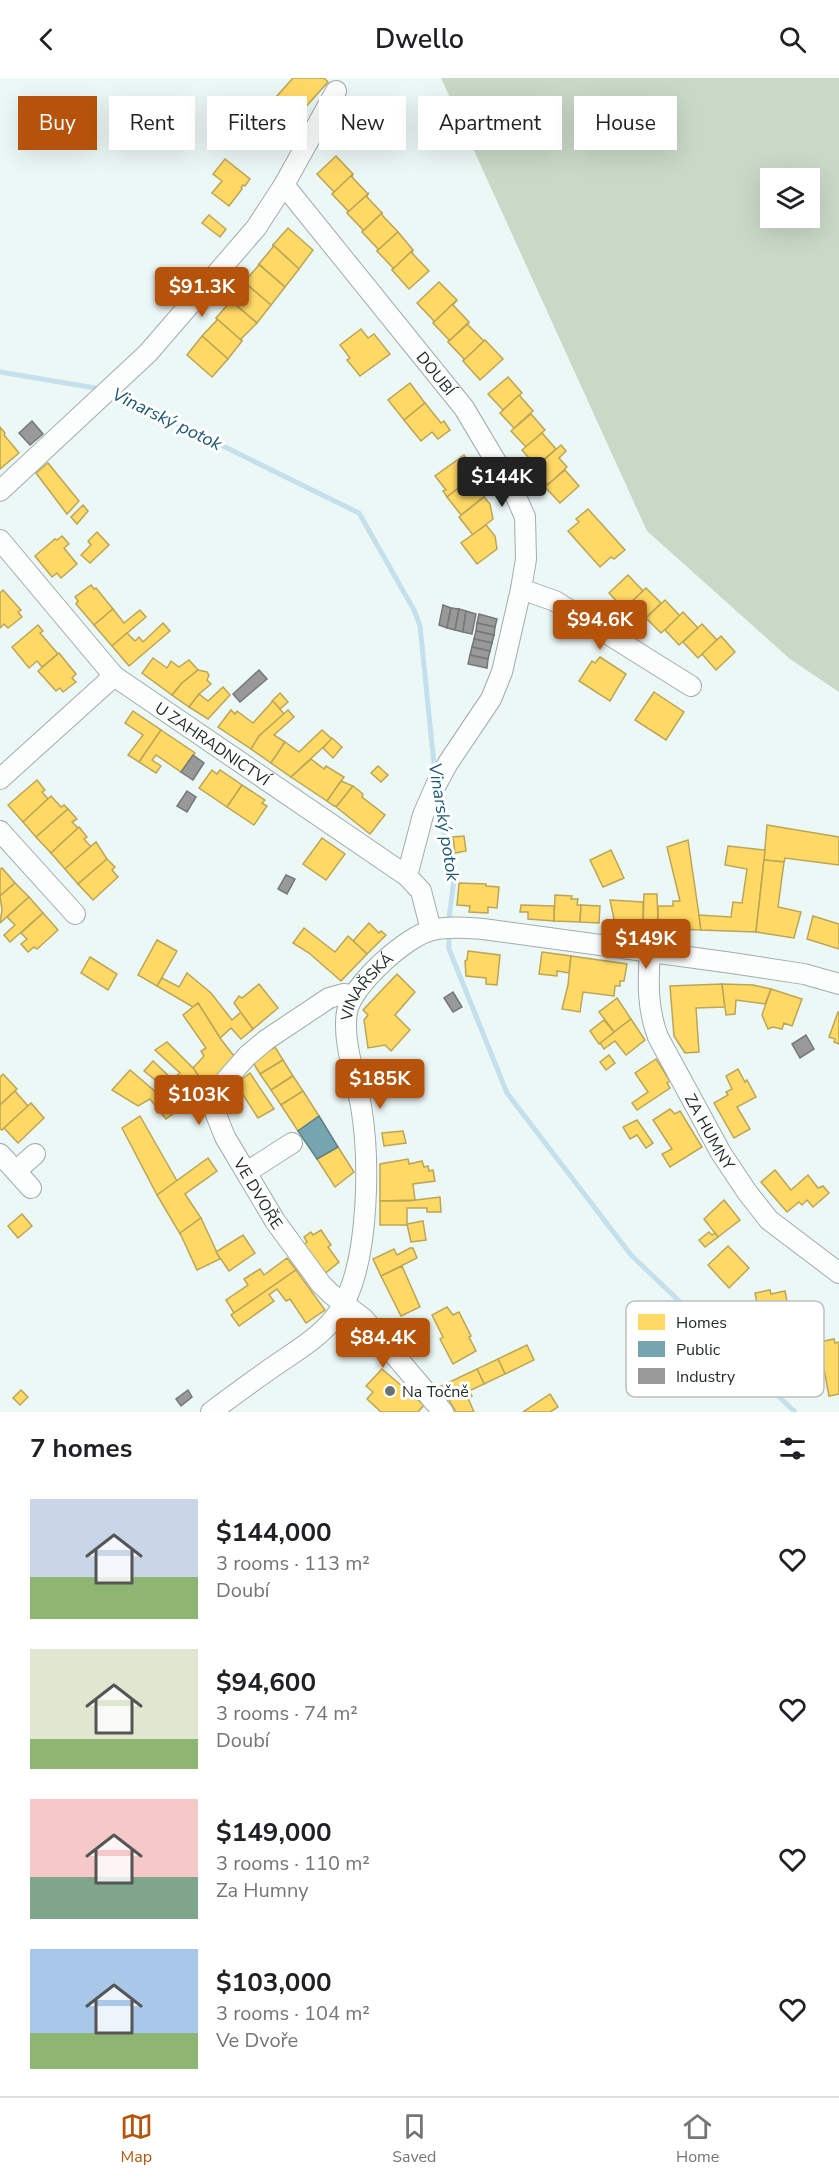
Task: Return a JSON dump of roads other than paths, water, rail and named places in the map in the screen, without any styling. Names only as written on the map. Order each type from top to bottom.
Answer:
[{"type":"street","points":[[0,491],[148,353],[255,228],[284,185],[336,91]]},
{"type":"street","name":"DOUBÍ","points":[[284,185],[445,383],[474,424],[503,472],[525,517],[526,543],[521,589],[497,686],[436,785],[420,823],[407,876]]},
{"type":"street","name":"U ZAHRADNICTVÍ","points":[[0,540],[114,676],[407,876],[421,891],[431,930]]},
{"type":"street","points":[[521,589],[555,601],[691,686]]},
{"type":"street","points":[[0,779],[114,676]]},
{"type":"street","points":[[0,831],[75,914]]},
{"type":"street","name":"VINAŘSKÁ","points":[[211,1412],[320,1334],[345,1303],[357,1267],[366,1179],[364,1127],[346,1023],[349,1004],[362,984],[394,953],[415,938],[431,930],[483,929],[804,974],[839,984]]},
{"type":"street","name":"ZA HUMNY","points":[[650,952],[648,992],[653,1024],[721,1153],[769,1220],[839,1273]]},
{"type":"street","name":"VE DVOŘE","points":[[353,995],[343,994],[328,998],[266,1040],[235,1068],[219,1091],[215,1107],[218,1122],[275,1221],[321,1284],[363,1318],[443,1412]]},
{"type":"street","points":[[247,1172],[292,1143]]},
{"type":"street","points":[[0,1154],[31,1188]]},
{"type":"street","points":[[16,1171],[35,1154]]},
{"type":"waterway","name":"Vinarský potok","points":[[0,372],[101,389]]},
{"type":"waterway","name":"Vinarský potok","points":[[113,392],[359,513],[414,610],[420,626],[435,774]]},
{"type":"waterway","name":"Vinarský potok","points":[[438,799],[440,818],[455,872],[449,918],[449,949],[507,1093],[631,1255],[679,1301]]},
{"type":"waterway","name":"Vinarský potok","points":[[779,1397],[795,1412]]},
{"type":"place","name":"Na Točně","points":[[390,1391]]}]
